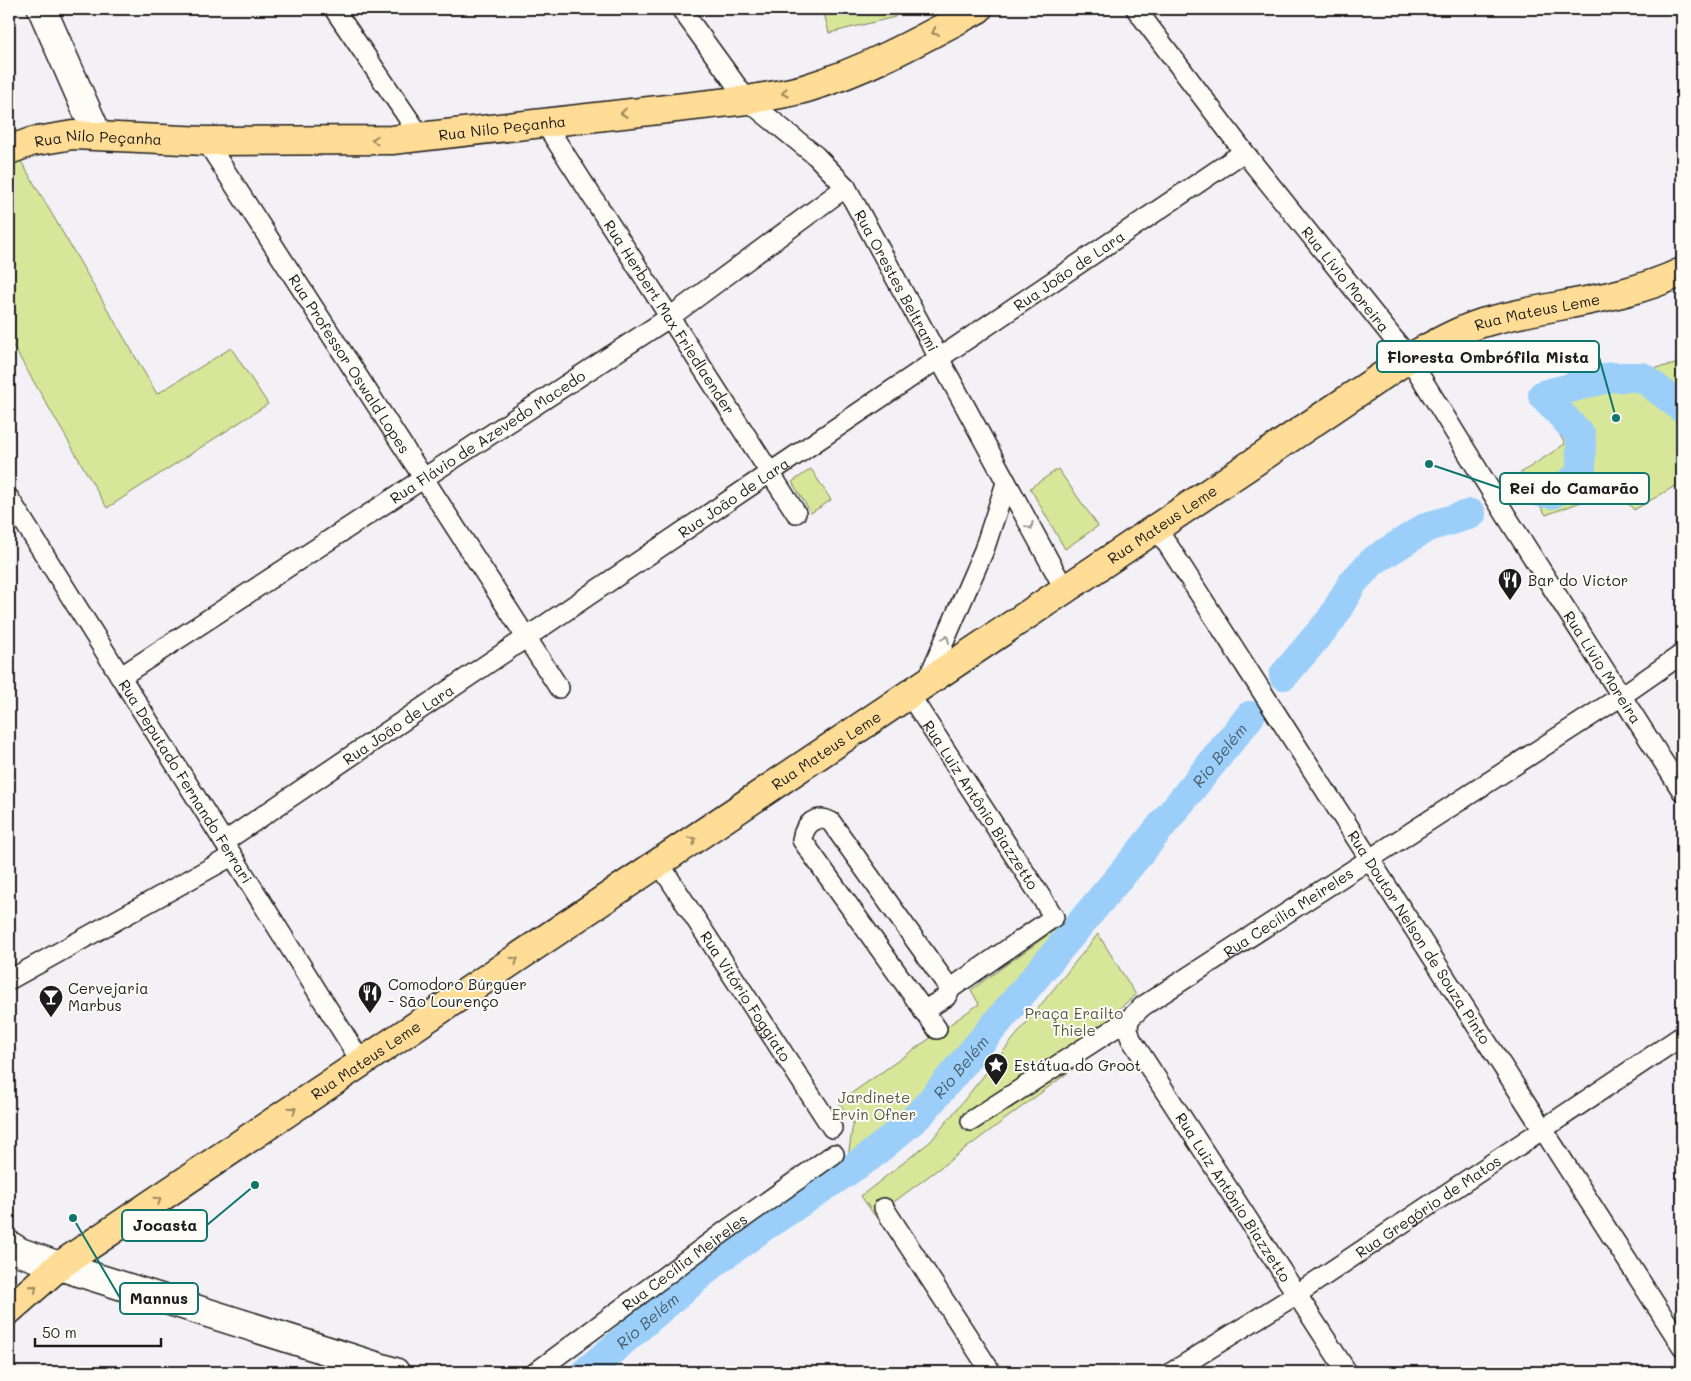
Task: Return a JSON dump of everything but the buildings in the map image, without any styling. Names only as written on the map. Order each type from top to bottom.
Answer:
[{"type":"main road","name":"Rua Nilo Peçanha","points":[[9,150],[54,137],[97,134],[206,141],[372,140],[421,137],[747,100],[785,93],[834,78],[910,44],[978,9]]},
{"type":"main road","name":"Rua Mateus Leme","points":[[9,1310],[59,1266],[1409,358],[1455,334],[1481,324],[1614,297],[1682,272]]},
{"type":"street","points":[[42,9],[97,134]]},
{"type":"street","points":[[334,9],[421,137]]},
{"type":"street","name":"Rua Orestes Beltrami","points":[[681,9],[747,100],[816,156],[846,187],[1065,590]]},
{"type":"street","name":"Rua Lívio Moreira","points":[[1136,9],[1244,152],[1409,358],[1507,517],[1623,695],[1682,791]]},
{"type":"street","name":"Rua Herbert Max Friedlaender","points":[[544,122],[796,513]]},
{"type":"street","name":"Rua Professor Oswald Lopes","points":[[206,141],[559,688]]},
{"type":"street","name":"Rua João de Lara","points":[[9,980],[228,849],[526,637],[1244,152]]},
{"type":"street","name":"Rua Flávio de Azevedo Macedo","points":[[120,677],[670,317],[846,187]]},
{"type":"street","points":[[918,689],[984,550],[1006,483]]},
{"type":"street","name":"Rua Deputado Fernando Ferrari","points":[[9,498],[362,1063]]},
{"type":"street","name":"Rua Doutor Nelson de Souza Pinto","points":[[1157,528],[1682,1346]]},
{"type":"street","name":"Rua Cecília Meireles","points":[[971,1122],[1130,1019],[1142,1006],[1370,860],[1623,695],[1682,654]]},
{"type":"street","name":"Rua Luiz Antônio Biazzetto","points":[[918,689],[1054,917],[950,989]]},
{"type":"street","points":[[923,1011],[946,996],[950,989],[831,822],[825,818],[816,819],[808,824],[803,832],[802,840],[923,1011],[937,1030]]},
{"type":"street","name":"Rua Vitório Foggiato","points":[[659,863],[832,1128]]},
{"type":"street","name":"Rua Luiz Antônio Biazzetto","points":[[1130,1019],[1128,1029],[1131,1039],[1348,1372]]},
{"type":"street","name":"Rua Gregório de Matos","points":[[1172,1372],[1297,1294],[1682,1036]]},
{"type":"street","name":"Rua Cecília Meireles","points":[[536,1372],[724,1232],[834,1154]]},
{"type":"street","points":[[884,1208],[991,1372]]},
{"type":"street","points":[[9,1245],[20,1252],[59,1266],[395,1372]]},
{"type":"green space","points":[[823,9],[893,9],[895,17],[829,33]]},
{"type":"green space","points":[[18,156],[157,394],[231,348],[268,404],[107,508],[9,339],[9,160]]},
{"type":"green space","points":[[1682,363],[1682,482],[1634,510],[1616,489],[1546,515],[1519,474],[1565,444],[1534,391]]},
{"type":"green space","points":[[811,469],[831,500],[811,513],[792,482]]},
{"type":"green space","points":[[1058,469],[1098,526],[1065,549],[1030,488]]},
{"type":"green space","name":"Jardinete Ervin Ofner","points":[[1067,921],[931,1083],[847,1165],[853,1123],[839,1102],[979,1004],[971,990]]},
{"type":"green space","name":"Praça Erailto Thiele","points":[[1098,934],[1136,995],[1111,1015],[1120,1034],[875,1216],[861,1196],[931,1141]]},
{"type":"waterway","name":"Rio Belém","points":[[1519,488],[1552,494],[1581,475],[1581,436],[1543,395],[1612,377],[1642,377],[1682,408]]},
{"type":"waterway","name":"Rio Belém","points":[[1284,675],[1331,620],[1353,582],[1373,561],[1427,527],[1471,514]]},
{"type":"waterway","name":"Rio Belém","points":[[586,1372],[715,1262],[763,1227],[869,1157],[920,1114],[1133,861],[1250,716]]},
{"type":"place","name":"Floresta Ombrófila Mista","points":[[1616,418]]},
{"type":"place","name":"Rei do Camarão","points":[[1429,464]]},
{"type":"place","name":"Bar do Victor","points":[[1510,601]]},
{"type":"place","name":"Comodoro Búrguer - São Lourenço","points":[[370,1014]]},
{"type":"place","name":"Cervejaria Marbus","points":[[51,1018]]},
{"type":"place","name":"Estátua do Groot","points":[[996,1086]]},
{"type":"place","name":"Jocasta","points":[[255,1185]]},
{"type":"place","name":"Mannus","points":[[73,1218]]}]
